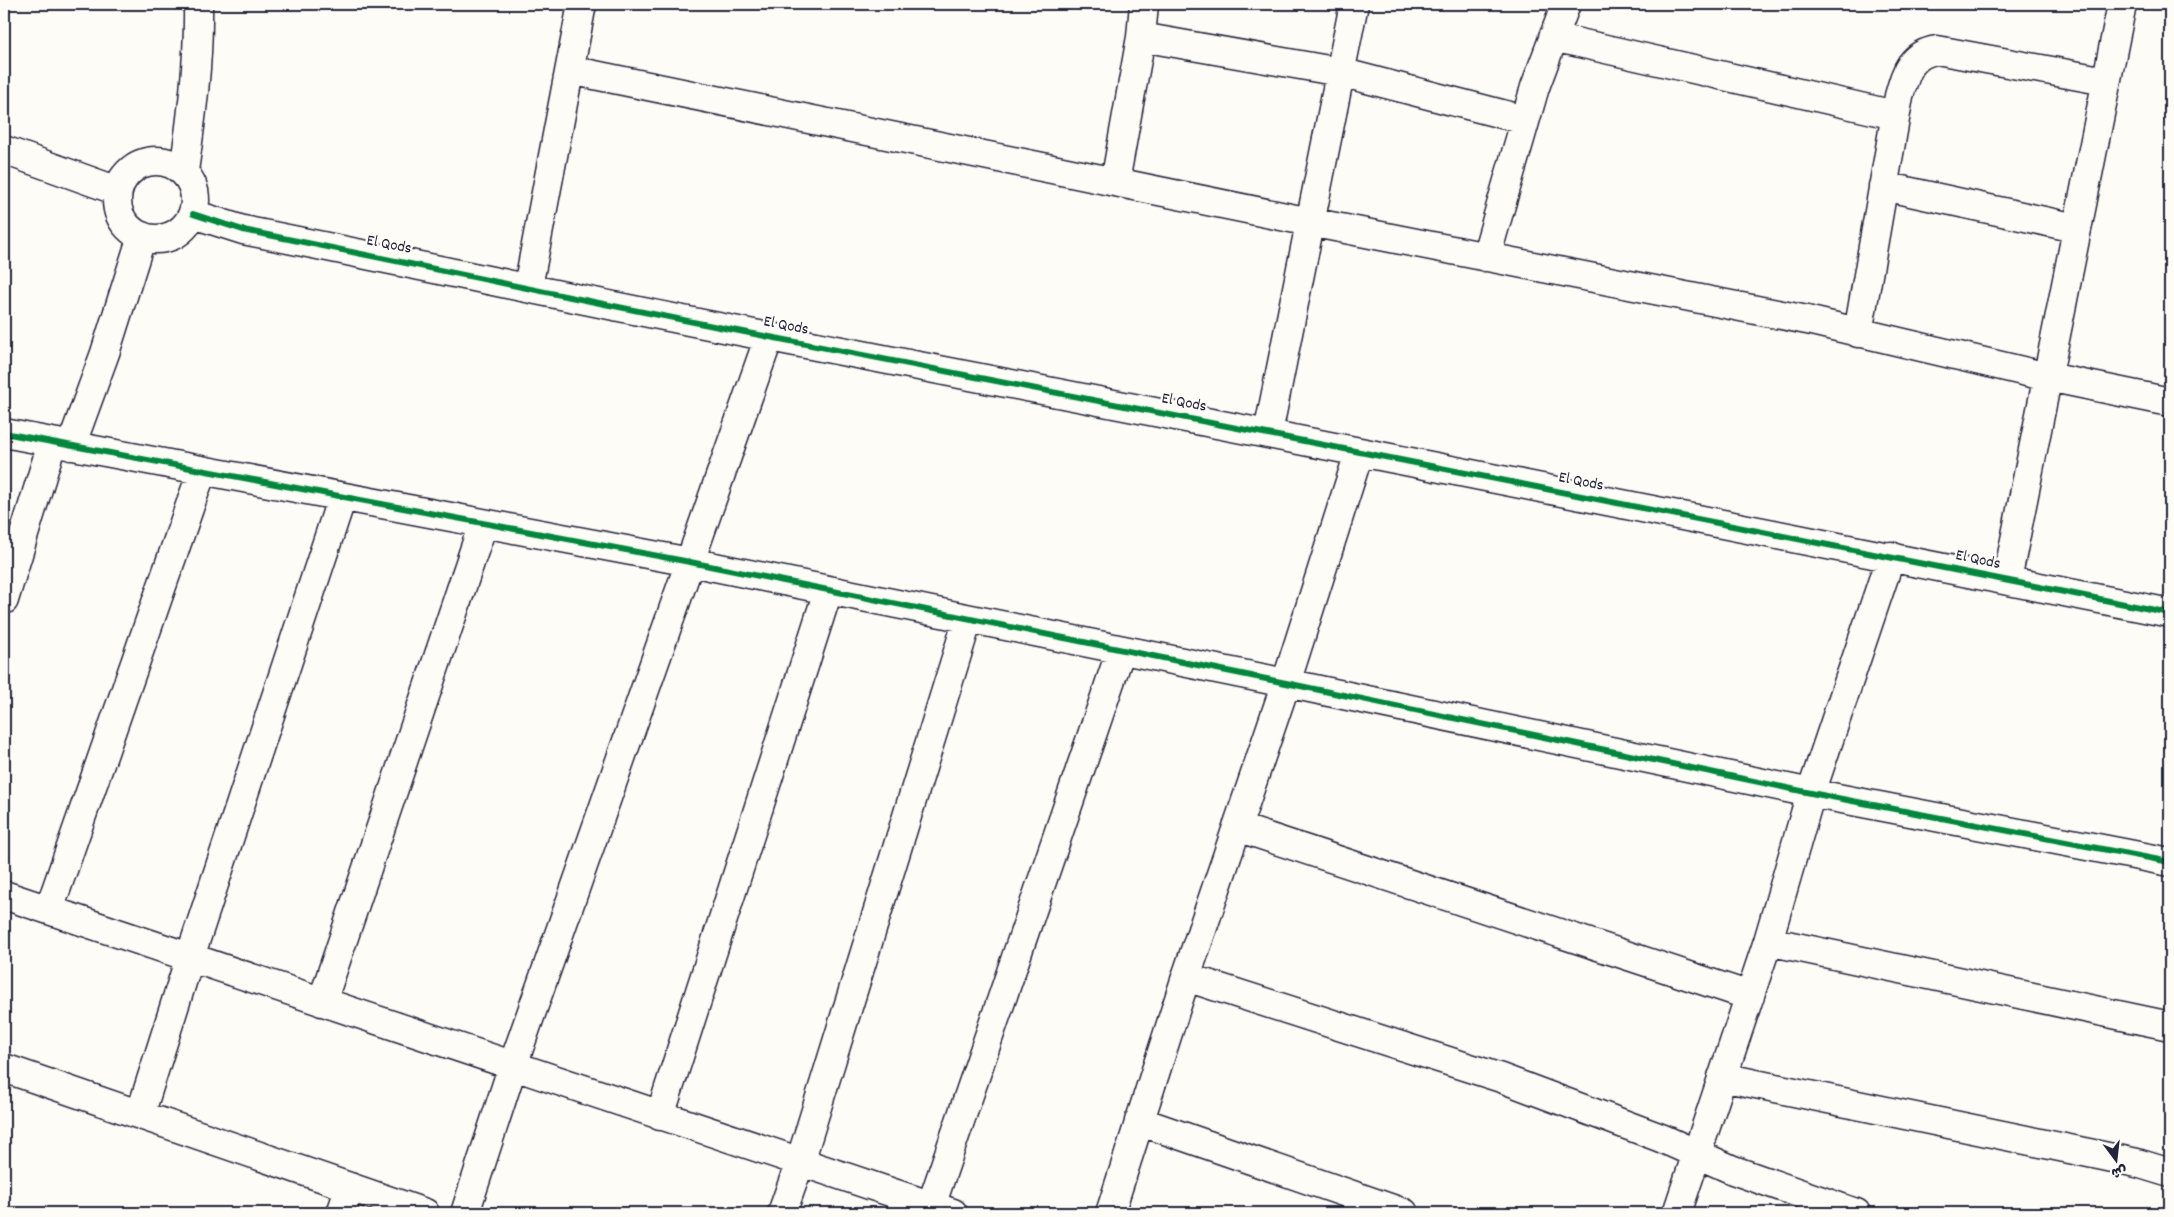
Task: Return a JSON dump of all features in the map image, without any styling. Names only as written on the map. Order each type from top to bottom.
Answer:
[{"type":"street","points":[[184,172],[195,95],[199,34],[198,4]]},
{"type":"street","points":[[528,287],[582,4]]},
{"type":"street","points":[[1115,182],[1141,37],[1144,4]]},
{"type":"street","points":[[1268,433],[1354,4]]},
{"type":"street","points":[[1486,257],[1534,87],[1566,4]]},
{"type":"street","points":[[2007,580],[2122,4]]},
{"type":"street","points":[[1141,37],[1340,72],[1525,120]]},
{"type":"street","points":[[1553,37],[1895,115]]},
{"type":"street","points":[[1858,333],[1899,96],[1908,68],[1919,56],[1925,52],[1937,50],[2106,81]]},
{"type":"street","points":[[570,70],[1310,222],[1797,318],[2048,377],[2170,402]]},
{"type":"street","points":[[4,150],[118,191]]},
{"type":"street","points":[[159,160],[172,164],[184,172],[192,184],[195,200],[193,214],[184,227],[172,236],[157,239],[142,236],[130,229],[122,218],[118,205],[118,191],[123,179],[132,169],[145,162],[159,160]]},
{"type":"street","points":[[1883,186],[2076,228]]},
{"type":"street","name":"El Qods","points":[[193,214],[243,230],[769,337],[1268,433],[1359,453],[1891,556],[2170,613]]},
{"type":"street","points":[[4,600],[62,445],[105,353],[142,236]]},
{"type":"street","points":[[466,1213],[513,1065],[769,337]]},
{"type":"street","points":[[4,433],[690,562],[1286,683],[1811,793],[2170,862]]},
{"type":"street","points":[[1110,1213],[1186,977],[1286,683],[1359,453]]},
{"type":"street","points":[[50,910],[202,471]]},
{"type":"street","points":[[140,1115],[190,957],[342,497]]},
{"type":"street","points":[[322,1002],[483,524]]},
{"type":"street","points":[[1677,1213],[1768,941],[1811,793],[1891,556]]},
{"type":"street","points":[[660,1116],[828,590]]},
{"type":"street","points":[[782,1213],[800,1162],[968,619]]},
{"type":"street","points":[[4,895],[942,1210],[1121,650]]},
{"type":"street","points":[[1237,827],[1750,996]]},
{"type":"street","points":[[1768,941],[2170,1026]]},
{"type":"street","points":[[1186,977],[1501,1078],[1661,1138],[1733,1170],[1856,1213]]},
{"type":"street","points":[[4,1068],[425,1213]]},
{"type":"street","points":[[1722,1077],[2137,1163],[2170,1173]]},
{"type":"street","points":[[1139,1121],[1404,1213]]},
{"type":"street","points":[[341,1213],[350,1187]]},
{"type":"cycle path","points":[[193,214],[243,230],[642,312],[1647,508],[2170,613]]},
{"type":"cycle path","points":[[4,433],[690,562],[1286,683],[1811,793],[2170,862]]}]
